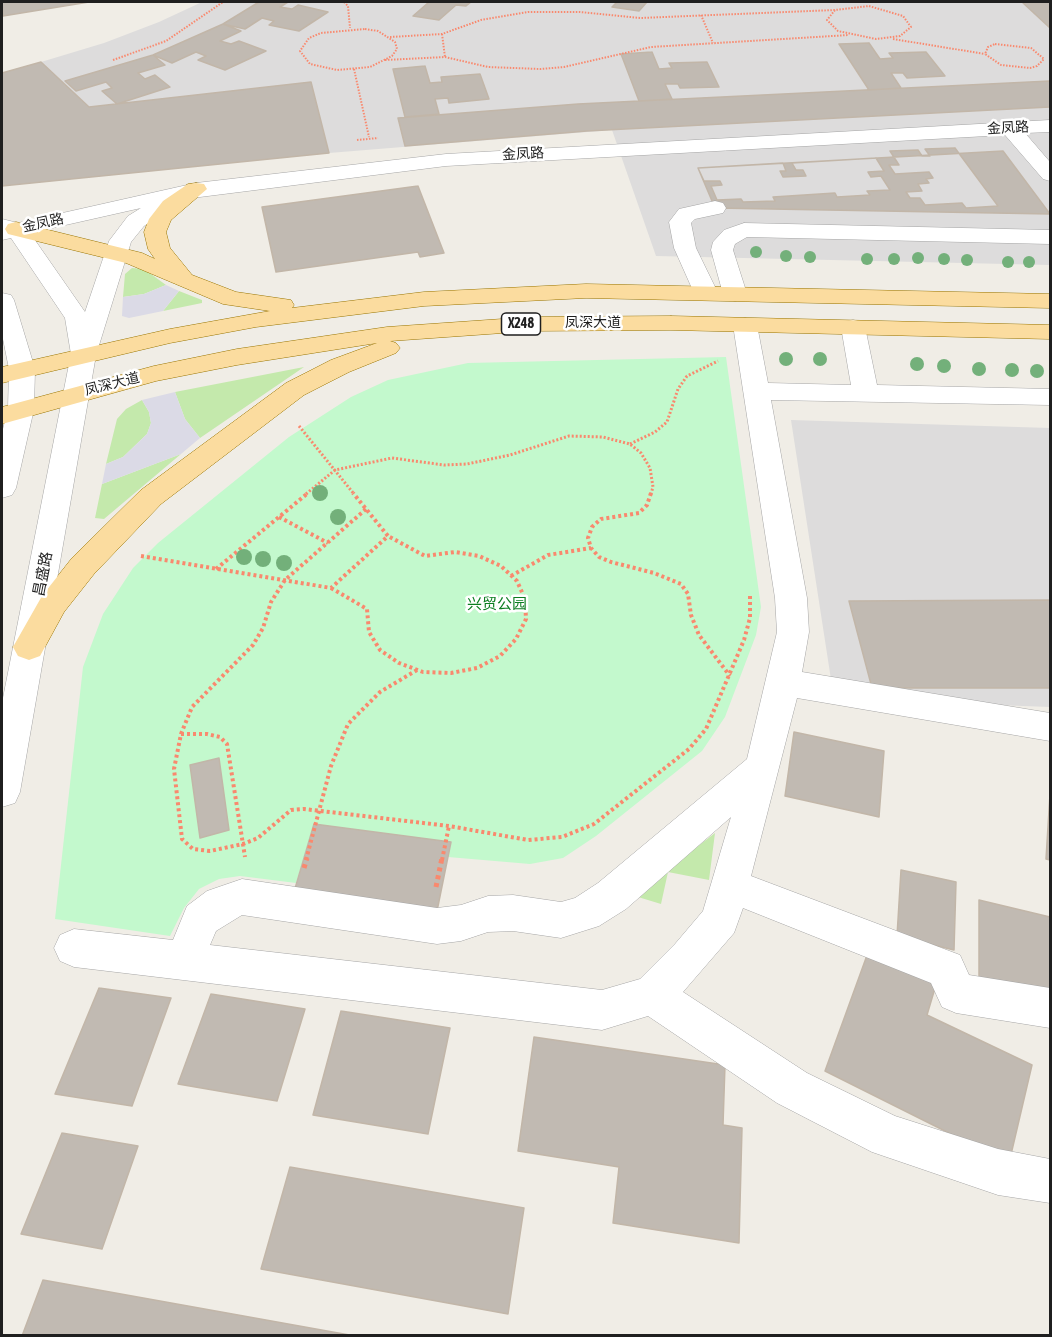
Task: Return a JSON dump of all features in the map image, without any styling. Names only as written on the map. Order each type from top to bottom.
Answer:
[{"type":"main road","points":[[184,280],[159,249],[155,232],[160,219],[171,206],[196,189]]},
{"type":"main road","points":[[6,229],[143,261],[184,280],[232,298],[267,305],[424,299]]},
{"type":"main road","name":"凤深大道","points":[[12,372],[255,320],[424,299],[563,292],[706,293],[740,309],[853,327],[1050,332]]},
{"type":"main road","name":"凤深大道","points":[[11,412],[76,393],[237,357],[387,334],[458,328],[602,323],[740,309],[1050,301]]},
{"type":"main road","points":[[29,647],[53,604],[116,530],[151,497],[275,402],[316,377],[356,359],[412,340],[458,328]]},
{"type":"street","name":"金凤路","points":[[6,229],[196,189],[502,155],[1050,126]]},
{"type":"street","points":[[1010,128],[1050,175]]},
{"type":"street","points":[[2,210],[53,208],[175,187],[196,189]]},
{"type":"street","points":[[83,355],[115,253],[127,231],[147,212],[196,189]]},
{"type":"street","points":[[706,293],[685,248],[680,222],[687,213],[715,208]]},
{"type":"street","points":[[6,229],[77,318],[83,355]]},
{"type":"street","points":[[74,948],[602,1010],[652,995],[689,958],[720,920],[732,886],[763,767],[784,682],[793,632],[790,598],[756,391],[740,309],[722,250],[724,242],[732,235],[744,230],[1050,237]]},
{"type":"street","points":[[2,300],[14,334],[11,412],[2,488]]},
{"type":"street","points":[[853,327],[866,394]]},
{"type":"street","name":"昌盛路","points":[[2,792],[83,355]]},
{"type":"street","points":[[756,391],[1050,398]]},
{"type":"street","points":[[784,682],[1050,727]]},
{"type":"street","points":[[184,961],[201,919],[220,904],[242,897],[437,926],[488,914],[513,913],[561,920],[585,913],[612,896],[763,767]]},
{"type":"street","points":[[732,886],[946,969],[956,993],[1050,1008]]},
{"type":"street","points":[[652,995],[792,1088],[888,1136],[998,1172],[1050,1181]]},
{"type":"path","points":[[113,60],[166,41],[223,2]]},
{"type":"path","points":[[344,2],[348,6],[350,28]]},
{"type":"path","points":[[889,38],[900,36],[910,27],[903,16],[869,6],[835,10],[640,18],[580,12],[528,12],[481,20],[442,34],[390,37],[378,32],[350,28],[334,30],[309,38],[300,51],[302,58],[322,68],[354,69],[385,60],[445,57],[488,67],[540,69],[573,65],[640,48],[849,35],[889,38],[985,54],[993,62],[1020,68],[1037,66],[1044,59],[1031,48],[1012,44],[988,47],[985,54]]},
{"type":"path","points":[[835,10],[827,20],[838,31],[849,35]]},
{"type":"path","points":[[701,15],[712,43]]},
{"type":"path","points":[[442,34],[445,57]]},
{"type":"path","points":[[385,60],[397,49],[390,37]]},
{"type":"path","points":[[354,69],[369,136]]},
{"type":"path","points":[[717,355],[720,373]]},
{"type":"path","points":[[630,444],[654,432],[667,422],[678,389],[687,376],[718,361]]},
{"type":"path","points":[[131,554],[331,588],[367,609],[369,632],[380,650],[399,663],[417,670],[451,673],[477,668],[500,656],[516,639],[525,620],[525,599],[517,581],[501,567],[479,556],[455,552],[425,556],[388,536],[294,419]]},
{"type":"path","points":[[216,568],[335,470],[392,458],[444,465],[467,464],[510,455],[537,444],[569,436],[603,436],[630,444],[640,453],[650,468],[653,487],[651,496],[639,513],[601,519],[592,527],[588,538],[591,548],[599,557],[611,562],[654,573],[681,584],[688,594],[691,615],[699,635],[730,675]]},
{"type":"path","points":[[366,509],[285,580],[271,602],[263,628],[253,645],[192,707],[181,734],[174,769],[182,839],[193,849],[201,851],[243,844],[258,838],[291,810],[321,810],[449,826],[528,840],[562,837],[594,824],[689,749],[706,729],[730,675],[750,618],[748,585]]},
{"type":"path","points":[[279,517],[328,543]]},
{"type":"path","points":[[331,588],[388,536]]},
{"type":"path","points":[[511,576],[548,555],[591,548]]},
{"type":"path","points":[[304,871],[334,756],[348,724],[380,692],[417,670]]},
{"type":"path","points":[[181,734],[207,734],[220,737],[227,744],[245,860]]},
{"type":"path","points":[[435,892],[449,826]]},
{"type":"shaded area","points":[[202,2],[1050,2],[1050,265],[656,256],[612,130],[329,153],[311,82],[89,107],[41,62],[104,43],[159,22]]},
{"type":"shaded area","points":[[166,285],[179,291],[163,311],[129,318],[122,316],[123,297],[144,294]]},
{"type":"shaded area","points":[[175,392],[185,419],[200,438],[181,454],[102,484],[106,464],[123,457],[147,434],[151,423],[149,412],[142,400]]},
{"type":"shaded area","points":[[791,420],[1050,428],[1050,707],[834,699]]},
{"type":"green space","points":[[132,268],[144,269],[166,285],[144,294],[123,297],[125,274]]},
{"type":"green space","points":[[179,291],[202,300],[202,303],[163,311]]},
{"type":"green space","name":"兴贸公园","points":[[726,357],[761,607],[756,635],[725,717],[702,751],[596,836],[563,858],[530,864],[448,857],[451,842],[314,824],[296,883],[240,876],[219,879],[199,889],[184,908],[170,936],[55,919],[83,667],[103,614],[133,568],[158,543],[289,437],[351,397],[388,380],[468,363]]},
{"type":"green space","points":[[304,367],[200,438],[185,419],[175,392]]},
{"type":"green space","points":[[142,400],[149,412],[151,423],[147,434],[123,457],[106,464],[117,419],[126,409]]},
{"type":"green space","points":[[181,454],[104,519],[95,518],[102,484]]},
{"type":"green space","points":[[715,833],[709,880],[668,872],[661,904],[638,897],[663,873]]},
{"type":"building","points":[[2,2],[89,2],[3,16]]},
{"type":"building","points":[[259,2],[288,2],[280,7],[292,9],[298,5],[328,12],[299,31],[269,25],[274,21],[262,18],[245,29],[223,24]]},
{"type":"building","points":[[429,2],[471,2],[466,6],[456,5],[439,20],[413,16]]},
{"type":"building","points":[[617,2],[647,2],[639,11],[612,7]]},
{"type":"building","points":[[1022,2],[1050,2],[1050,28]]},
{"type":"building","points":[[223,24],[241,31],[220,41],[231,44],[239,41],[266,51],[225,70],[198,60],[206,56],[196,52],[172,63],[153,55]]},
{"type":"building","points":[[869,43],[880,59],[893,58],[889,53],[926,52],[945,76],[907,78],[903,73],[891,73],[901,88],[869,90],[839,44]]},
{"type":"building","points":[[652,52],[659,69],[672,68],[669,63],[707,62],[719,87],[680,88],[678,84],[665,84],[672,99],[639,101],[621,54]]},
{"type":"building","points":[[153,55],[165,65],[138,73],[145,79],[155,75],[170,87],[117,104],[102,91],[112,88],[106,82],[76,91],[65,81]]},
{"type":"building","points":[[41,62],[89,107],[311,82],[329,153],[2,186],[2,73]]},
{"type":"building","points":[[425,66],[430,83],[442,82],[441,77],[480,74],[489,99],[449,103],[448,98],[435,99],[439,114],[405,117],[393,69]]},
{"type":"building","points":[[1050,81],[1050,107],[587,131],[405,146],[398,118],[578,104]]},
{"type":"building","points":[[955,148],[998,206],[966,208],[962,203],[925,205],[920,198],[910,198],[906,192],[922,191],[918,184],[929,183],[926,179],[933,178],[929,172],[895,174],[889,165],[899,165],[890,151],[918,150],[922,156],[930,156],[925,149]]},
{"type":"building","points":[[1003,151],[1050,214],[715,208],[698,168]]},
{"type":"building","points":[[876,158],[884,171],[868,172],[871,177],[881,176],[890,190],[867,191],[870,195],[837,197],[835,193],[773,197],[775,201],[717,200],[711,186],[722,185],[720,181],[704,181],[698,168],[783,163],[786,171],[780,171],[783,177],[806,176],[803,170],[796,170],[792,163]]},
{"type":"building","points":[[418,186],[444,253],[420,257],[418,252],[276,272],[262,207]]},
{"type":"building","points":[[1050,600],[1050,688],[872,688],[849,601]]},
{"type":"building","points":[[794,732],[884,751],[879,817],[785,796]]},
{"type":"building","points":[[219,758],[229,830],[200,838],[190,765]]},
{"type":"building","points":[[1050,794],[1050,860],[1046,859]]},
{"type":"building","points":[[314,824],[451,842],[437,911],[294,892]]},
{"type":"building","points":[[901,870],[956,882],[954,950],[897,936]]},
{"type":"building","points":[[979,900],[1050,917],[1050,995],[979,979]]},
{"type":"building","points":[[870,947],[938,978],[927,1015],[1032,1065],[1009,1163],[825,1071]]},
{"type":"building","points":[[99,988],[171,998],[132,1106],[55,1094]]},
{"type":"building","points":[[211,994],[305,1009],[277,1101],[178,1084]]},
{"type":"building","points":[[341,1011],[450,1028],[428,1134],[313,1115]]},
{"type":"building","points":[[534,1037],[725,1065],[723,1125],[742,1128],[739,1243],[613,1223],[619,1167],[518,1151]]},
{"type":"building","points":[[62,1133],[138,1146],[102,1249],[21,1234]]},
{"type":"building","points":[[290,1167],[524,1208],[508,1314],[261,1269]]},
{"type":"building","points":[[43,1280],[355,1336],[22,1336]]}]
